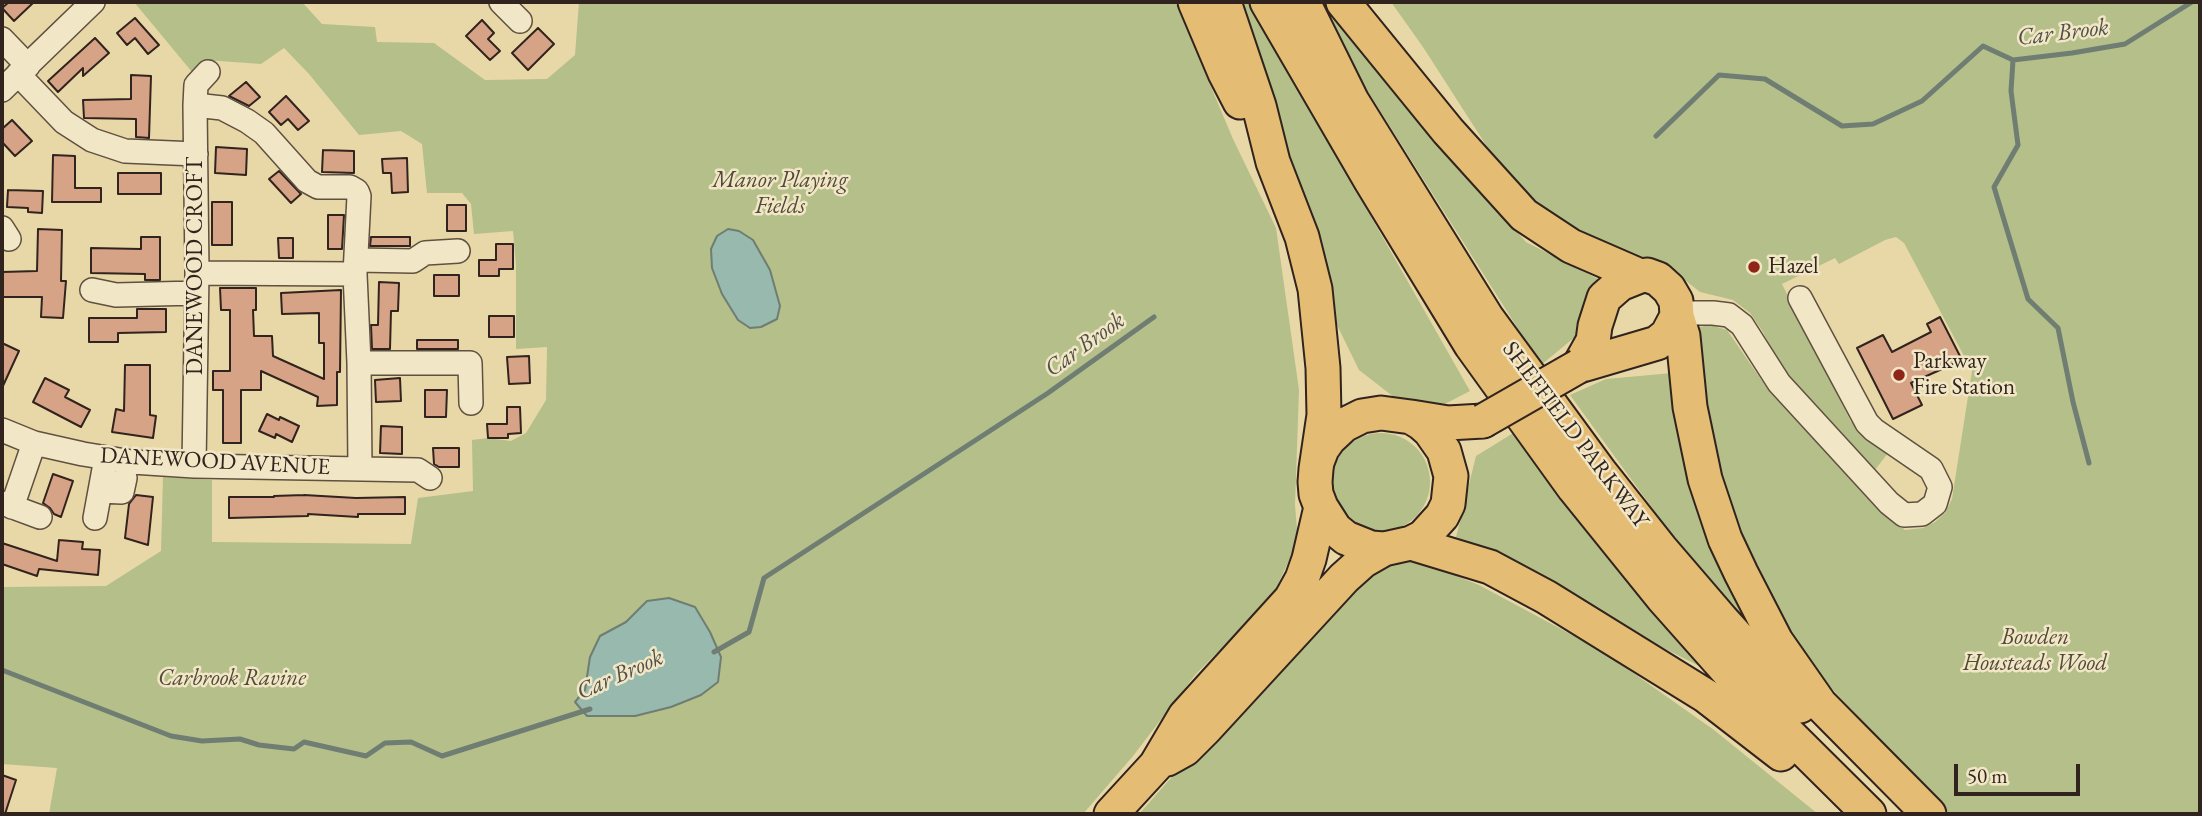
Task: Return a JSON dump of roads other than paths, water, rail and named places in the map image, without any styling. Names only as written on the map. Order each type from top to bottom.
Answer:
[{"type":"highway","points":[[1195,2],[1225,73],[1273,162]]},
{"type":"highway","points":[[1224,2],[1259,106],[1273,162],[1302,237],[1315,289],[1323,368],[1324,415],[1317,462],[1316,495],[1335,529],[1358,544],[1397,546],[1490,567],[1596,626],[1723,709],[1853,814]]},
{"type":"highway","name":"SHEFFIELD PARKWAY","points":[[1267,2],[1364,170],[1471,345],[1574,488],[1662,597],[1749,695],[1869,814]]},
{"type":"highway","name":"SHEFFIELD PARKWAY","points":[[1303,2],[1352,101],[1487,318],[1600,472],[1694,588],[1786,691],[1856,761],[1917,814]]},
{"type":"highway","points":[[1343,2],[1448,131],[1524,215],[1571,246],[1640,276]]},
{"type":"highway","points":[[1356,2],[1380,46]]},
{"type":"highway","points":[[1579,366],[1592,341],[1604,298],[1620,284],[1647,275],[1658,279],[1669,289],[1676,301],[1677,315],[1684,336],[1690,407],[1705,479],[1725,539],[1755,603],[1789,661],[1820,704],[1928,814]]},
{"type":"highway","points":[[1448,461],[1455,444],[1483,421],[1579,366],[1657,343],[1667,335],[1677,315]]},
{"type":"highway","points":[[1317,462],[1329,439],[1344,425],[1362,416],[1381,413],[1448,423],[1483,421]]},
{"type":"highway","points":[[1156,765],[1185,749],[1325,597],[1363,561],[1433,528],[1448,504],[1451,477],[1448,461],[1438,440],[1421,422],[1411,417]]},
{"type":"highway","points":[[1111,814],[1156,765],[1185,716],[1291,598],[1309,559],[1321,507]]},
{"type":"street","points":[[2,90],[93,2]]},
{"type":"street","points":[[501,2],[520,21]]},
{"type":"street","points":[[2,39],[65,122],[92,140],[125,151],[196,153]]},
{"type":"street","name":"DANEWOOD CROFT","points":[[194,466],[197,283],[195,105],[196,85],[208,72]]},
{"type":"street","points":[[195,105],[222,108],[247,121],[264,133],[307,181],[318,187],[350,187],[357,191],[360,469]]},
{"type":"street","points":[[92,290],[116,295],[197,283],[413,261],[425,253],[458,251]]},
{"type":"street","points":[[1677,315],[1729,315],[1742,325],[1779,383],[1889,503],[1904,515],[1922,514],[1935,503],[1940,487],[1931,469],[1867,423],[1800,298]]},
{"type":"street","points":[[359,363],[471,363],[471,403]]},
{"type":"street","name":"DANEWOOD AVENUE","points":[[2,430],[34,443],[132,462],[194,466],[418,470],[430,478]]},
{"type":"street","points":[[34,443],[7,505],[40,517]]},
{"type":"street","points":[[95,518],[106,458]]},
{"type":"street","points":[[100,491],[122,492],[125,478]]},
{"type":"water","points":[[728,229],[739,231],[753,240],[770,270],[780,306],[777,319],[761,327],[750,328],[738,320],[722,294],[712,268],[711,249],[717,236]]},
{"type":"water","points":[[669,598],[695,607],[710,632],[721,657],[718,682],[701,695],[671,707],[635,716],[587,716],[575,702],[585,690],[590,657],[600,636],[626,622],[647,601]]},
{"type":"waterway","name":"Car Brook","points":[[1656,136],[1719,75],[1765,79],[1842,126],[1873,124],[1922,101],[1983,46],[2013,60],[2125,44],[2192,2]]},
{"type":"waterway","points":[[2013,60],[2011,91],[2018,145],[1994,187],[2028,299],[2058,328],[2089,463]]},
{"type":"waterway","name":"Car Brook","points":[[714,652],[749,632],[764,578],[1048,393],[1154,317]]},
{"type":"waterway","name":"Car Brook","points":[[2,670],[171,736],[202,741],[240,739],[259,745],[294,749],[304,742],[366,756],[385,743],[411,742],[442,756],[590,709]]},
{"type":"place","name":"Hazel","points":[[1754,267]]},
{"type":"place","name":"Parkway Fire Station","points":[[1899,375]]},
{"type":"park label","name":"Manor Playing Fields","points":[[780,194]]},
{"type":"park label","name":"Bowden Housteads Wood","points":[[2035,651]]},
{"type":"park label","name":"Carbrook Ravine","points":[[232,679]]}]
